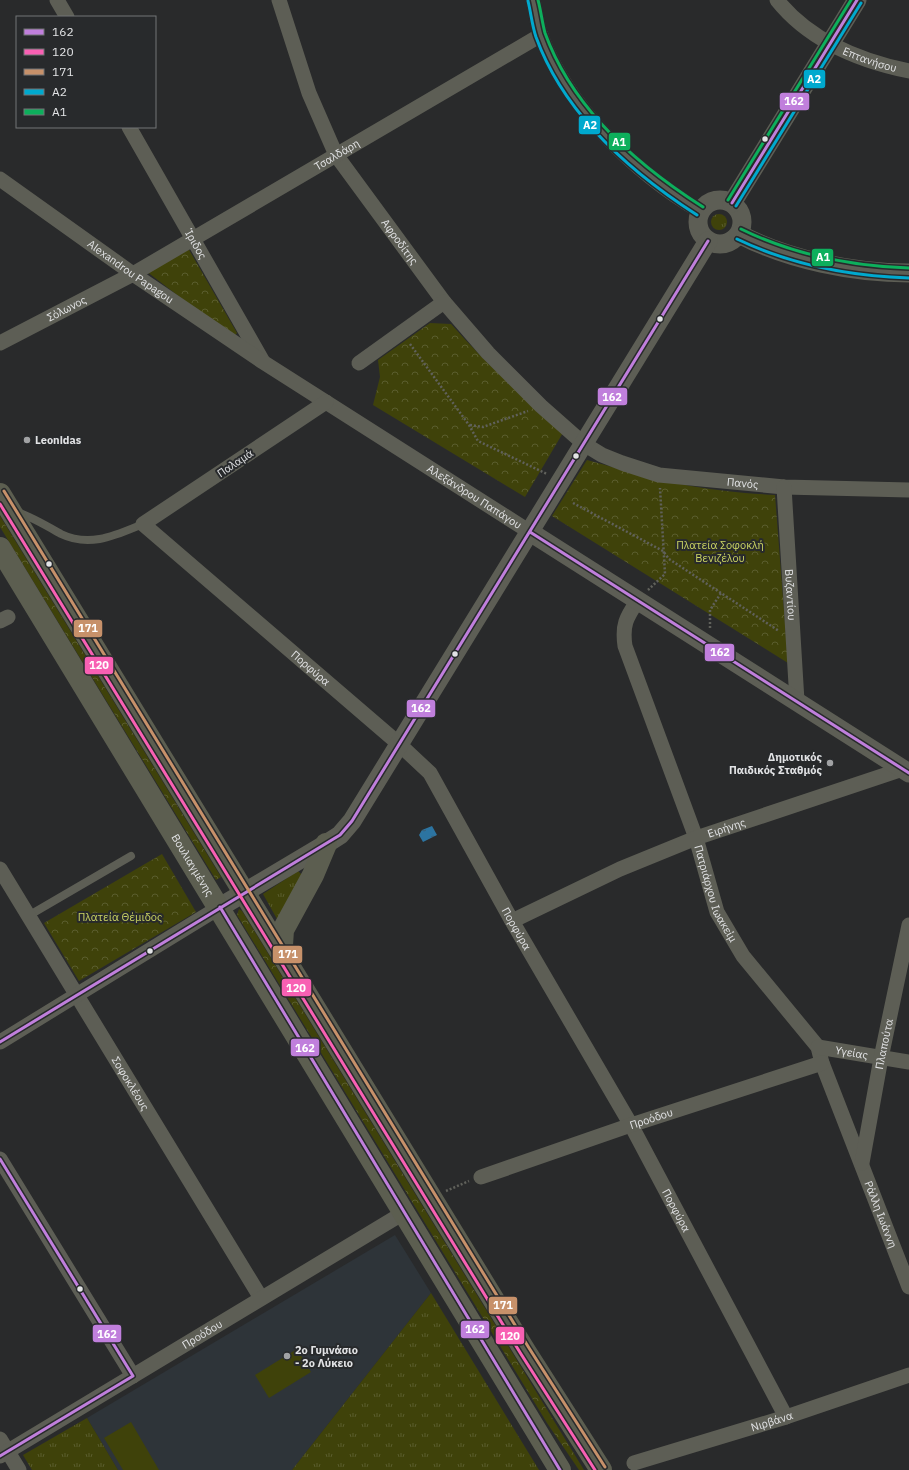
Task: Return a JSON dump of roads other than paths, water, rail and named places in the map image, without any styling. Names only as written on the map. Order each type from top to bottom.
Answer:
[{"type":"main road","points":[[5,502],[286,962],[601,1470]]},
{"type":"main road","name":"Βουλιαγμένης","points":[[0,548],[220,907],[560,1470]]},
{"type":"main road","points":[[286,962],[282,945],[283,930],[313,875],[326,844]]},
{"type":"street","points":[[57,0],[65,16]]},
{"type":"street","name":"Αφροδίτης","points":[[279,0],[309,93],[336,155],[444,302],[488,353],[541,406],[584,444]]},
{"type":"street","points":[[533,0],[541,35],[571,91],[614,143],[636,166],[662,187],[700,211]]},
{"type":"street","name":"Επτανήσου","points":[[777,0],[787,13],[808,31],[830,44],[856,55],[909,71]]},
{"type":"street","points":[[732,203],[857,0]]},
{"type":"street","name":"Τσαλδάρη","points":[[132,274],[541,35]]},
{"type":"street","name":"Ίριδος","points":[[130,128],[263,362]]},
{"type":"street","name":"Alexandrou Papagou","points":[[0,179],[132,274],[263,362]]},
{"type":"street","points":[[720,199],[732,203],[737,208],[742,220],[739,234],[728,242],[715,244],[708,241],[704,238],[698,228],[697,222],[700,211],[704,206],[714,200],[720,199]]},
{"type":"street","points":[[739,234],[769,248],[812,260],[855,269],[909,273]]},
{"type":"street","points":[[0,1042],[340,835],[352,821],[708,241]]},
{"type":"street","name":"Σόλωνος","points":[[0,343],[132,274]]},
{"type":"street","points":[[358,363],[444,302]]},
{"type":"street","name":"Αλεξάνδρου Παπάγου","points":[[263,362],[906,771]]},
{"type":"street","name":"Παλαμά","points":[[143,524],[326,402]]},
{"type":"street","name":"Πανός","points":[[584,444],[602,455],[622,464],[659,475],[784,487],[909,490]]},
{"type":"street","name":"Βυζαντίου","points":[[784,487],[797,701]]},
{"type":"street","name":"Πορφύρα","points":[[143,524],[399,744],[430,774],[512,920],[631,1124],[786,1417]]},
{"type":"street","name":"Πατριάρχου Ιωακείμ","points":[[638,600],[626,617],[623,631],[625,646],[696,838],[717,912],[743,956],[818,1047],[822,1063],[861,1164]]},
{"type":"street","name":"Ειρήνης","points":[[512,920],[620,869],[696,838],[906,771]]},
{"type":"street","name":"Σοφοκλέους","points":[[0,869],[261,1298]]},
{"type":"street","name":"Πλαπούτα","points":[[861,1164],[881,1058],[909,925]]},
{"type":"street","name":"Υγείας","points":[[818,1047],[909,1062]]},
{"type":"street","name":"Προόδου","points":[[481,1177],[631,1124],[822,1063]]},
{"type":"street","points":[[0,1158],[133,1376]]},
{"type":"street","name":"Ράλλη Ιωάννη","points":[[861,1164],[909,1287]]},
{"type":"street","name":"Προόδου","points":[[4,1454],[404,1212]]},
{"type":"street","name":"Νιρβάνα","points":[[634,1463],[786,1417],[909,1375]]},
{"type":"street","points":[[0,1439],[4,1454],[19,1470]]},
{"type":"lane","points":[[5,502],[63,535],[88,541],[106,539],[143,524]]},
{"type":"lane","points":[[28,916],[131,856]]},
{"type":"water","points":[[432,826],[437,835],[423,842],[419,835],[422,830]]},
{"type":"place","name":"Leonidas","points":[[27,440]]},
{"type":"place","name":"Δημοτικός Παιδικός Σταθμός","points":[[830,763]]},
{"type":"place","name":"2ο Γυμνάσιο - 2ο Λύκειο","points":[[287,1356]]},
{"type":"park label","name":"Πλατεία Σοφοκλή Βενιζέλου","points":[[720,551]]},
{"type":"park label","name":"Πλατεία Θέμιδος","points":[[120,917]]}]
